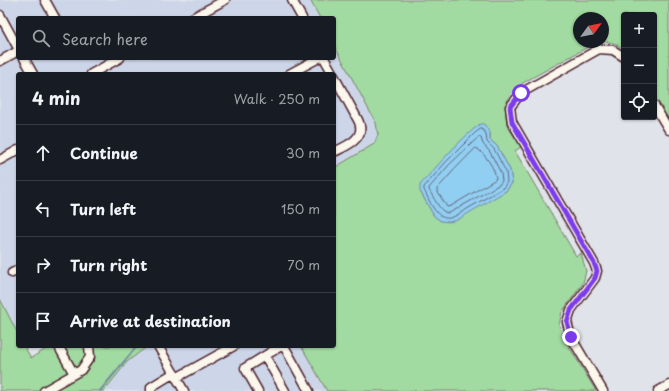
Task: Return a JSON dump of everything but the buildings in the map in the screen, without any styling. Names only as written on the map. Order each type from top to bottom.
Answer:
[{"type":"street","points":[[45,0],[54,16]]},
{"type":"street","points":[[196,16],[225,0]]},
{"type":"street","points":[[292,0],[301,16]]},
{"type":"street","points":[[0,15],[16,44]]},
{"type":"street","points":[[603,391],[571,337],[567,322],[571,310],[595,278],[597,271],[594,263],[512,122],[510,107],[521,93],[599,49],[613,50],[621,55]]},
{"type":"street","points":[[0,61],[16,52]]},
{"type":"street","points":[[25,60],[32,72]]},
{"type":"street","points":[[95,72],[116,60]]},
{"type":"street","points":[[293,72],[315,60]]},
{"type":"street","points":[[325,60],[331,72]]},
{"type":"street","points":[[336,80],[361,127],[358,137],[354,141],[336,151]]},
{"type":"street","points":[[657,110],[669,130]]},
{"type":"street","points":[[0,160],[16,151]]},
{"type":"street","points":[[44,391],[81,370],[90,357],[90,348]]},
{"type":"street","points":[[159,348],[184,391]]},
{"type":"street","points":[[150,391],[151,387],[230,348]]},
{"type":"street","points":[[258,391],[245,368],[278,348]]},
{"type":"street","points":[[285,348],[309,391]]},
{"type":"street","points":[[60,349],[74,374]]},
{"type":"street","points":[[265,356],[285,391]]},
{"type":"street","points":[[658,391],[669,385]]},
{"type":"shaded area","points":[[0,0],[310,0],[319,16],[16,16],[16,60],[336,60],[336,49],[376,123],[378,135],[374,144],[336,167],[336,72],[16,72],[16,330],[0,299]]},
{"type":"shaded area","points":[[145,348],[302,348],[327,391],[104,391],[128,361]]},
{"type":"green space","points":[[310,0],[669,0],[669,123],[657,102],[657,12],[621,12],[621,47],[609,42],[609,12],[573,12],[573,48],[586,48],[515,88],[505,106],[507,125],[521,147],[515,151],[576,256],[581,253],[586,271],[583,283],[562,312],[559,325],[568,345],[596,391],[327,391],[302,348],[336,348],[336,167],[374,144],[378,135],[376,123],[336,49],[336,16],[319,16]],"holes":[[[490,133],[490,140],[497,146],[510,170],[512,183],[506,191],[441,221],[434,216],[420,191]]]},
{"type":"green space","points":[[0,299],[16,330],[16,348],[25,348],[31,358],[48,348],[145,348],[128,361],[104,391],[0,391]]},
{"type":"water","points":[[480,124],[484,124],[490,133],[490,140],[497,146],[510,170],[512,183],[506,191],[457,220],[449,222],[441,221],[434,216],[420,191],[420,185],[456,145]]},
{"type":"waterway","points":[[100,391],[135,348]]},
{"type":"route","points":[[521,93],[510,107],[512,122],[594,263],[597,271],[595,278],[571,310],[567,322],[571,337]]}]
